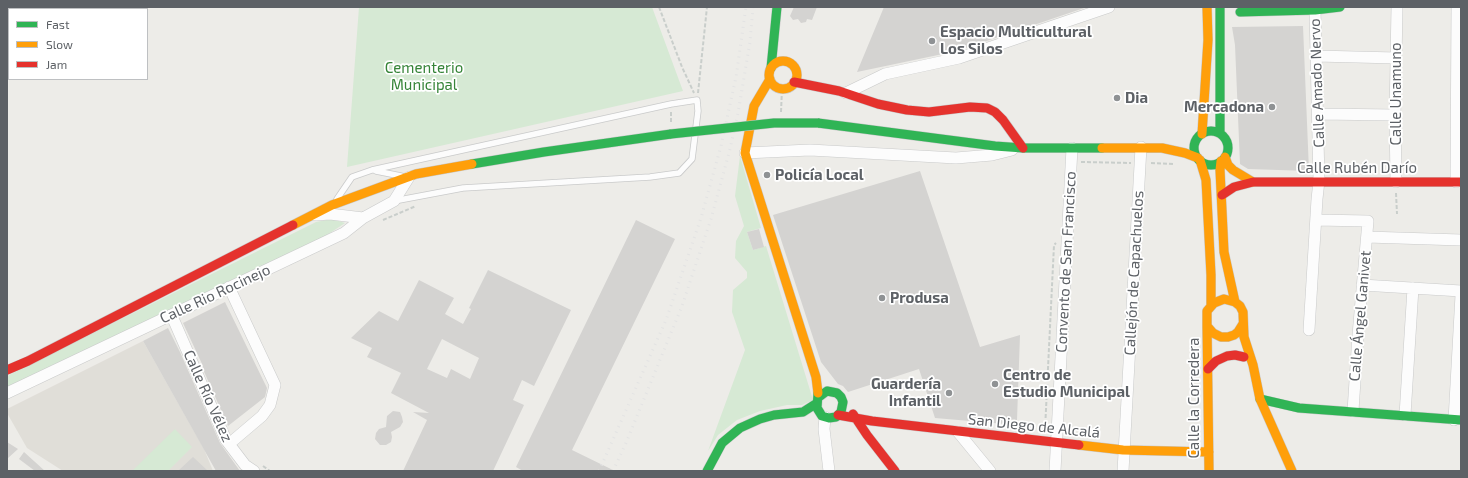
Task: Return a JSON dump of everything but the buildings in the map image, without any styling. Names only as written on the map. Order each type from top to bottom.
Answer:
[{"type":"street","points":[[777,7],[769,75],[774,86],[782,89]]},
{"type":"street","points":[[842,92],[885,74],[959,58],[1109,7]]},
{"type":"street","points":[[1207,7],[1208,40],[1200,136],[1195,148],[1206,180],[1211,268],[1211,305],[1206,315],[1207,326],[1222,342],[1244,357],[1254,374]]},
{"type":"street","points":[[1220,7],[1220,133]]},
{"type":"street","points":[[1221,37],[1242,10],[1315,10],[1340,7]]},
{"type":"street","name":"Calle Unamuno","points":[[1396,182],[1395,115],[1397,7]]},
{"type":"street","points":[[1458,7],[1459,182]]},
{"type":"street","name":"Calle Amado Nervo","points":[[1309,330],[1319,181],[1315,10]]},
{"type":"street","points":[[754,106],[782,89],[789,87],[794,82],[796,76],[775,27]]},
{"type":"street","points":[[1316,56],[1396,58]]},
{"type":"street","points":[[771,68],[778,62],[782,61],[842,92]]},
{"type":"street","points":[[770,79],[754,106],[746,153],[757,194],[813,370],[818,400],[817,408],[823,415],[829,471]]},
{"type":"street","points":[[794,82],[842,92],[878,104],[907,110],[929,112],[970,107],[987,108],[995,112],[1003,120],[1023,148]]},
{"type":"street","points":[[1318,114],[1395,115]]},
{"type":"street","points":[[7,370],[28,361],[332,206],[416,174],[671,131],[780,123],[818,123],[968,143],[1023,148],[1162,148],[1185,153],[1211,164],[1223,159]]},
{"type":"street","points":[[1162,148],[1183,143],[1210,131],[1220,133],[1224,136],[1227,142],[1228,150],[1223,159],[1220,170],[1224,252],[1235,302]]},
{"type":"street","name":"Callejón de Capachuelos","points":[[1123,471],[1141,147]]},
{"type":"street","points":[[746,153],[810,150],[956,158],[992,155],[1023,148]]},
{"type":"street","name":"Convento de San Francisco","points":[[1055,471],[1072,148]]},
{"type":"street","points":[[1223,159],[1232,170],[1252,182]]},
{"type":"street","name":"Calle Rio Rocinejo","points":[[7,393],[344,233],[363,218],[394,201],[409,177]]},
{"type":"street","name":"Calle Rubén Darío","points":[[1222,196],[1234,186],[1252,182],[1459,182]]},
{"type":"street","points":[[314,215],[330,214],[363,218]]},
{"type":"street","name":"Calle Ángel Ganivet","points":[[1316,220],[1368,221],[1353,411]]},
{"type":"street","points":[[1367,237],[1461,240]]},
{"type":"street","points":[[1362,285],[1461,291]]},
{"type":"street","points":[[229,287],[275,385],[270,405],[262,416],[229,444]]},
{"type":"street","points":[[1405,415],[1413,288]]},
{"type":"street","points":[[1260,399],[1299,408],[1458,420],[1461,294]]},
{"type":"street","points":[[1211,305],[1220,300],[1228,300],[1235,302],[1240,306],[1243,312],[1244,337],[1253,365],[1260,399],[1278,418],[1292,471]]},
{"type":"street","name":"Calle Río Vélez","points":[[170,315],[175,323],[226,440],[245,465],[258,468]]},
{"type":"street","points":[[1208,369],[1222,342],[1236,334],[1243,324]]},
{"type":"street","name":"Calle la Corredera","points":[[1207,326],[1209,471]]},
{"type":"street","points":[[1208,369],[1216,361],[1227,356],[1235,355],[1244,357]]},
{"type":"street","points":[[813,370],[841,397],[867,435],[895,471]]},
{"type":"street","points":[[803,412],[827,391],[837,393]]},
{"type":"street","points":[[707,471],[722,443],[740,428],[760,419],[774,415],[803,412],[806,414],[823,415],[832,418],[843,410],[844,402]]},
{"type":"street","points":[[1278,418],[1299,408]]},
{"type":"street","name":"San Diego de Alcalá","points":[[838,415],[958,432],[1123,450],[1209,452]]},
{"type":"street","points":[[958,432],[990,471]]},
{"type":"lane","points":[[332,206],[352,177],[372,170],[671,104],[697,100],[698,111],[692,159],[679,173],[650,177],[567,183],[463,188],[394,201]]},
{"type":"lane","points":[[372,170],[409,177]]},
{"type":"path","points":[[659,7],[682,67],[697,100]]},
{"type":"path","points":[[697,100],[707,7]]},
{"type":"path","points":[[780,123],[782,89]]},
{"type":"path","points":[[671,104],[671,131]]},
{"type":"path","points":[[1071,162],[1180,164]]},
{"type":"path","points":[[1396,182],[1397,214]]},
{"type":"path","points":[[381,221],[417,205]]},
{"type":"path","points":[[1045,435],[1046,412]]},
{"type":"path","points":[[258,468],[270,471]]},
{"type":"shaded area","points":[[143,341],[204,449],[213,471],[63,471],[27,448],[7,413],[7,409]]},
{"type":"green space","name":"Cementerio Municipal","points":[[359,7],[652,7],[683,91],[347,167]]},
{"type":"green space","points":[[740,156],[761,228],[747,232],[753,250],[766,246],[813,400],[802,405],[787,405],[760,411],[737,420],[718,435],[708,451],[745,350],[732,312],[733,290],[747,278],[747,272],[735,258],[736,241],[744,226],[735,196]]},
{"type":"green space","points":[[332,219],[345,223],[324,237],[7,390],[7,376],[316,222]]},
{"type":"green space","points":[[175,429],[192,447],[168,471],[132,471]]},
{"type":"railway","points":[[599,471],[666,320],[701,218],[721,146],[736,77],[746,7]]},
{"type":"railway","points":[[613,471],[682,306],[711,219],[738,113],[750,42],[753,7]]},
{"type":"traffic: fast","points":[[771,68],[777,7]]},
{"type":"traffic: fast","points":[[1220,7],[1220,133]]},
{"type":"traffic: fast","points":[[1240,12],[1315,10],[1340,7]]},
{"type":"traffic: fast","points":[[671,134],[774,123],[818,123]]},
{"type":"traffic: fast","points":[[818,123],[995,146],[1023,148],[1102,148]]},
{"type":"traffic: fast","points":[[1211,131],[1223,136],[1228,148],[1223,160],[1211,165],[1199,160],[1194,148],[1199,136],[1211,131]]},
{"type":"traffic: fast","points":[[472,164],[671,134]]},
{"type":"traffic: fast","points":[[818,393],[817,408],[822,416],[829,418],[836,417],[841,412],[843,402],[837,393],[827,391],[819,397]]},
{"type":"traffic: fast","points":[[1260,399],[1299,408],[1461,420]]},
{"type":"traffic: fast","points":[[707,471],[722,443],[740,428],[760,419],[774,415],[803,412],[817,403]]},
{"type":"traffic: slow","points":[[1202,134],[1208,40],[1207,7]]},
{"type":"traffic: slow","points":[[783,61],[793,65],[797,75],[793,85],[783,89],[773,85],[769,75],[773,65],[783,61]]},
{"type":"traffic: slow","points":[[770,79],[754,106],[745,153],[816,377],[818,393]]},
{"type":"traffic: slow","points":[[1102,148],[1162,148],[1185,153],[1198,158]]},
{"type":"traffic: slow","points":[[1225,157],[1228,165],[1233,170],[1253,182]]},
{"type":"traffic: slow","points":[[1200,160],[1206,180],[1211,305]]},
{"type":"traffic: slow","points":[[1221,161],[1220,170],[1224,252],[1235,302]]},
{"type":"traffic: slow","points":[[293,225],[332,205],[416,174],[472,164]]},
{"type":"traffic: slow","points":[[1243,324],[1234,335],[1221,337],[1213,333],[1207,326],[1207,311],[1214,303],[1224,299],[1235,302],[1240,306],[1243,312],[1244,337],[1253,365],[1260,399],[1292,471]]},
{"type":"traffic: slow","points":[[1207,326],[1209,471]]},
{"type":"traffic: slow","points":[[1079,445],[1123,450],[1209,452]]},
{"type":"traffic: jam","points":[[794,82],[839,91],[878,104],[907,110],[929,112],[970,107],[987,108],[995,112],[1003,120],[1023,148]]},
{"type":"traffic: jam","points":[[1222,195],[1234,187],[1253,182],[1461,182]]},
{"type":"traffic: jam","points":[[7,370],[28,361],[293,225]]},
{"type":"traffic: jam","points":[[1208,369],[1216,361],[1227,356],[1235,355],[1244,357]]},
{"type":"traffic: jam","points":[[853,414],[895,471]]},
{"type":"traffic: jam","points":[[838,415],[872,421],[1079,445]]},
{"type":"place","name":"Espacio Multicultural Los Silos","points":[[932,41]]},
{"type":"place","name":"Dia","points":[[1117,98]]},
{"type":"place","name":"Mercadona","points":[[1272,107]]},
{"type":"place","name":"Policía Local","points":[[767,175]]},
{"type":"place","name":"Produsa","points":[[882,298]]},
{"type":"place","name":"Centro de Estudio Municipal","points":[[995,384]]},
{"type":"place","name":"Guardería Infantil","points":[[949,393]]}]
